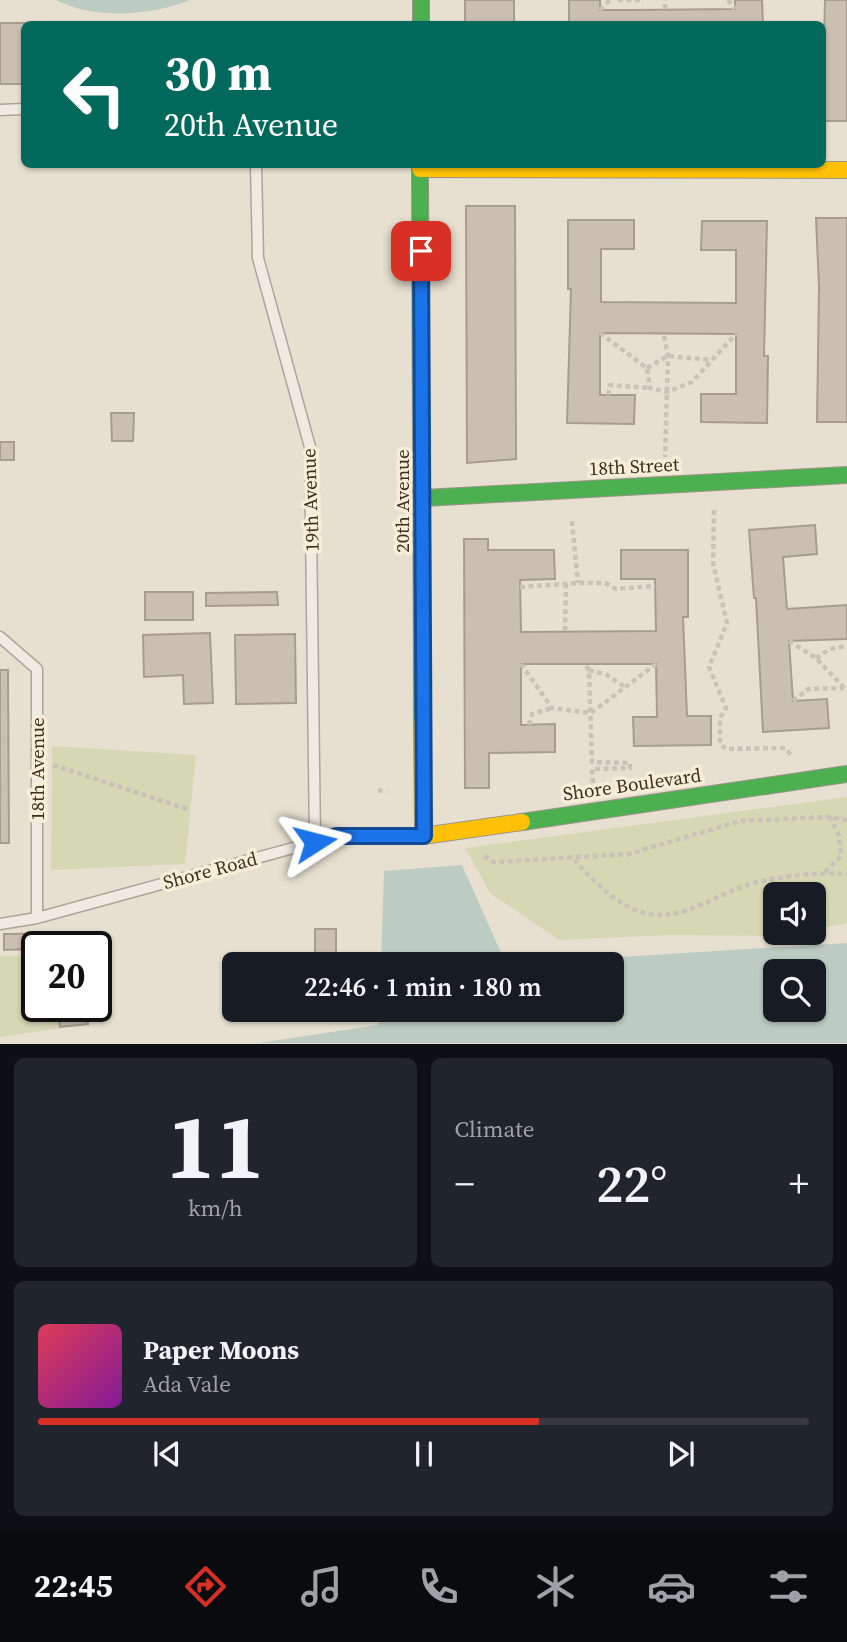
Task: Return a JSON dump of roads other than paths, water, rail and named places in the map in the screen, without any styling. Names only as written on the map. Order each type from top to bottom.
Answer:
[{"type":"street","points":[[421,0],[421,21]]},
{"type":"street","name":"20th Avenue","points":[[420,168],[424,836]]},
{"type":"street","points":[[562,168],[847,170]]},
{"type":"street","name":"18th Street","points":[[424,498],[847,475]]},
{"type":"street","name":"Shore Boulevard","points":[[424,836],[847,774]]},
{"type":"lane","points":[[0,110],[21,109]]},
{"type":"lane","name":"19th Avenue","points":[[256,168],[258,258],[310,447],[315,842]]},
{"type":"lane","name":"18th Avenue","points":[[0,637],[37,669],[37,918]]},
{"type":"lane","name":"Shore Road","points":[[0,924],[37,918],[337,836],[424,836]]}]
